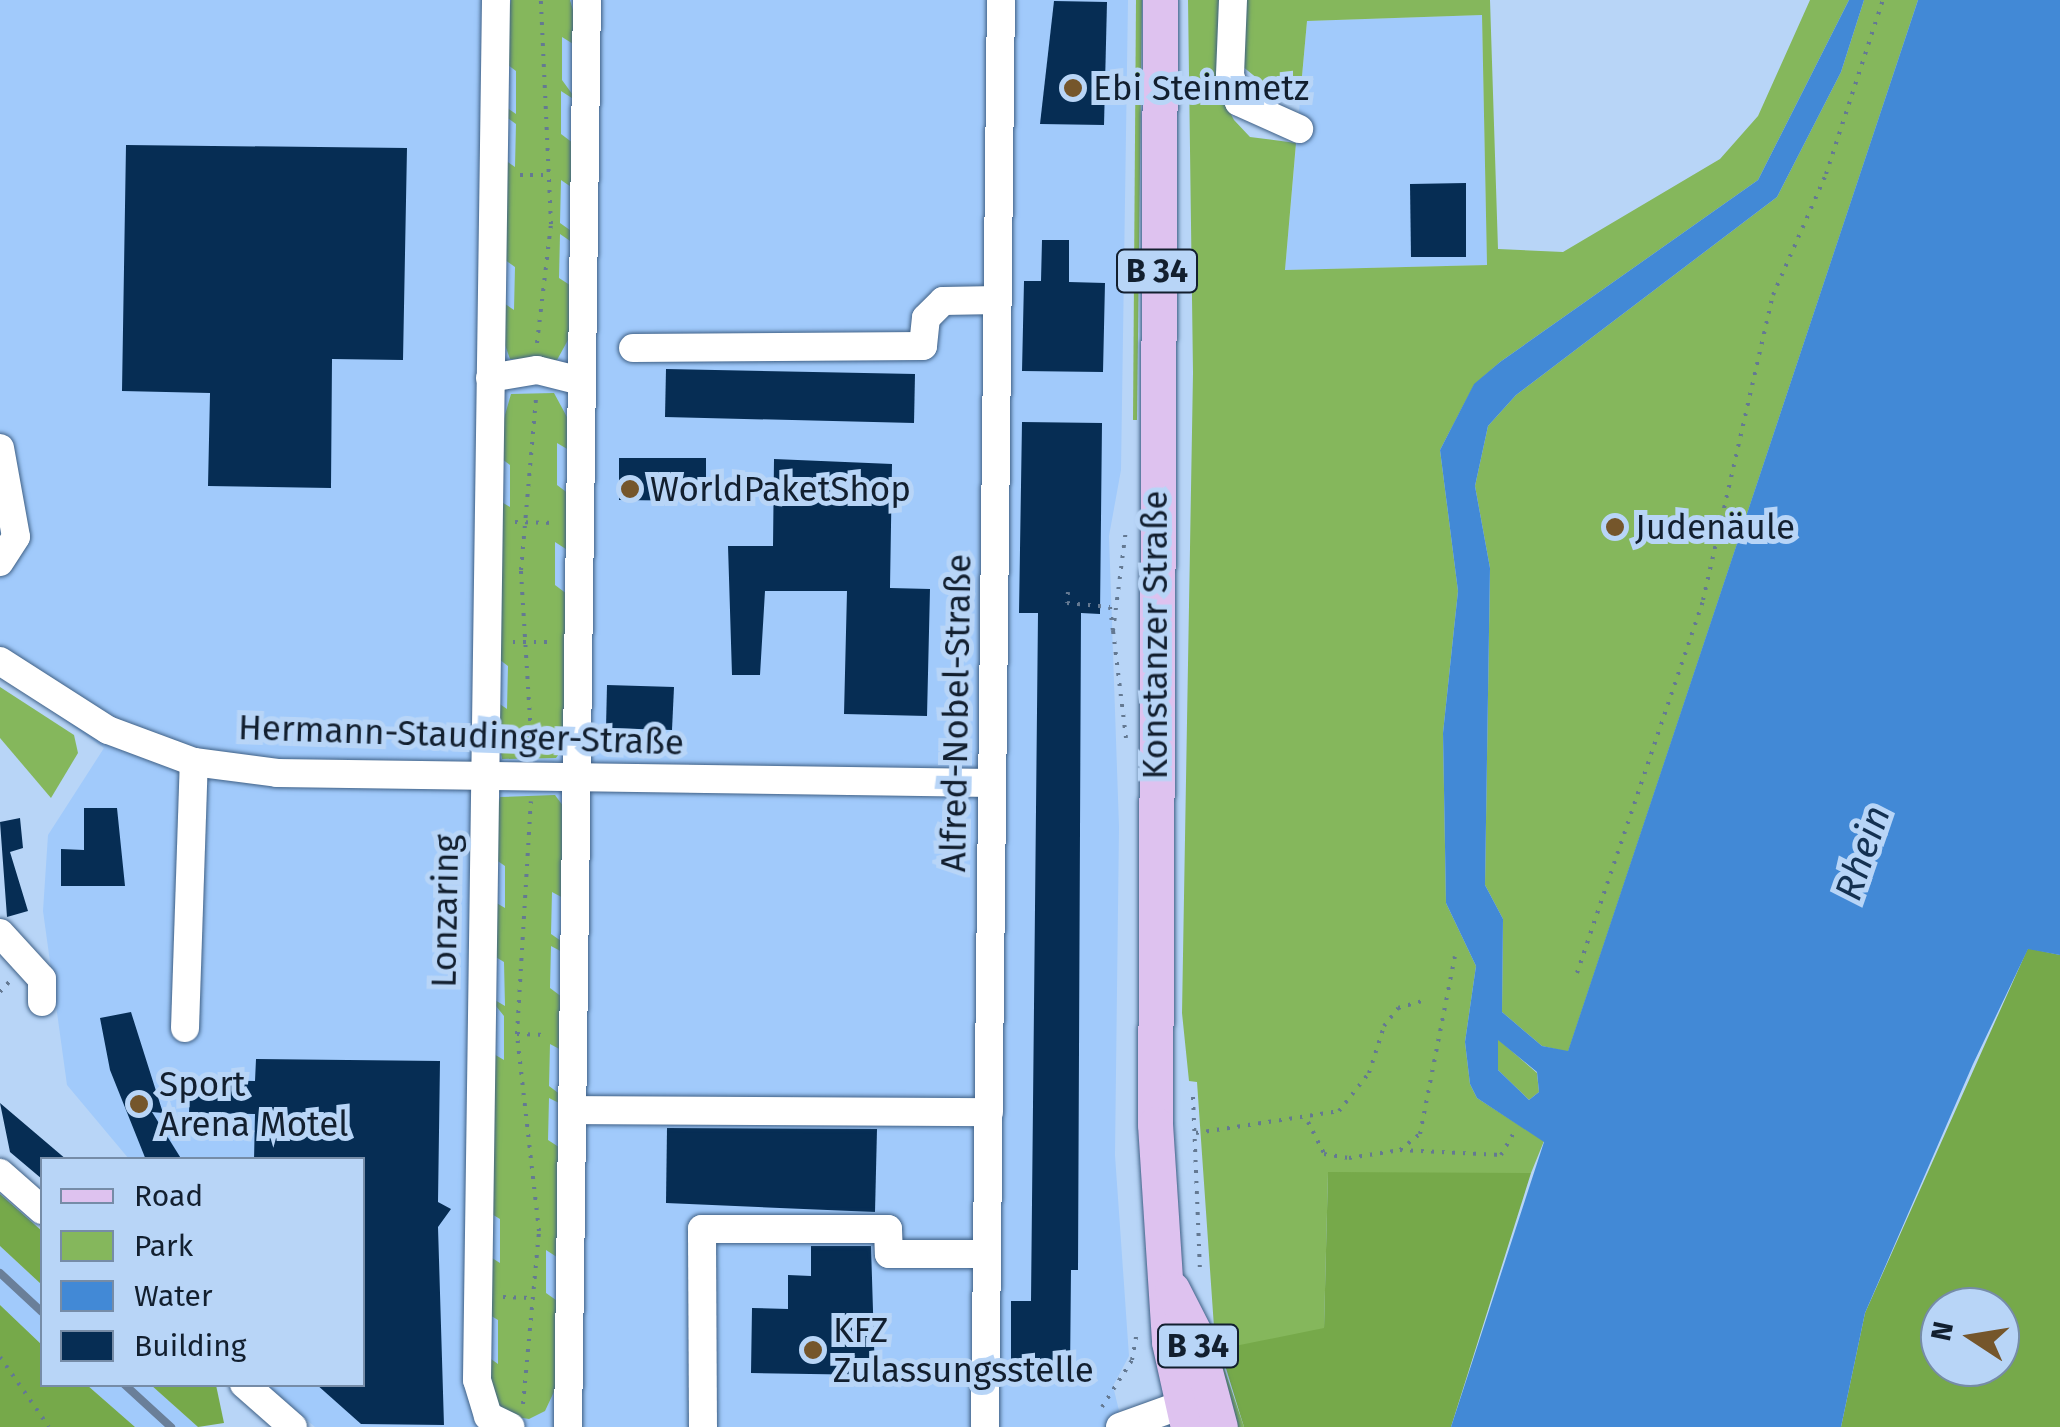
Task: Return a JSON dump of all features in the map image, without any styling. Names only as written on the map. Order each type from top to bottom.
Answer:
[{"type":"main road","name":"Konstanzer Straße","points":[[1160,0],[1154,674],[1162,1270],[1185,1416]]},
{"type":"main road","name":"Konstanzer Straße","points":[[1162,1270],[1195,1334],[1216,1427]]},
{"type":"street","name":"Lonzaring","points":[[496,0],[477,1350],[507,1417]]},
{"type":"street","points":[[581,1427],[567,1427],[587,0]]},
{"type":"street","name":"Alfred-Nobel-Straße","points":[[985,1427],[1002,0]]},
{"type":"street","points":[[1234,0],[1230,75],[1239,102],[1299,129]]},
{"type":"street","points":[[632,348],[922,346],[926,318],[943,301],[998,300]]},
{"type":"street","points":[[490,378],[536,370],[582,382]]},
{"type":"street","points":[[0,448],[16,537],[0,562]]},
{"type":"street","points":[[0,661],[108,730],[194,762]]},
{"type":"street","name":"Hermann-Staudinger-Straße","points":[[185,1028],[174,872],[194,762],[277,773],[992,783]]},
{"type":"street","points":[[0,933],[42,978],[42,1002]]},
{"type":"street","points":[[572,1110],[990,1112]]},
{"type":"street","points":[[0,1174],[40,1208]]},
{"type":"street","points":[[703,1427],[702,1229],[888,1230],[889,1254],[987,1254]]},
{"type":"street","points":[[247,1387],[294,1427]]},
{"type":"street","points":[[1120,1427],[1185,1416],[1216,1427]]},
{"type":"path","points":[[507,1417],[539,1231],[518,1034],[532,777],[526,522],[550,175],[540,0]]},
{"type":"path","points":[[1577,973],[1703,600],[1772,295],[1826,174],[1883,0]]},
{"type":"path","points":[[492,174],[550,175]]},
{"type":"path","points":[[488,522],[580,526]]},
{"type":"path","points":[[1068,592],[1068,603],[1110,607],[1113,630]]},
{"type":"path","points":[[486,642],[578,643]]},
{"type":"path","points":[[1400,1150],[1420,1134],[1454,956]]},
{"type":"path","points":[[1196,1133],[1308,1122],[1339,1111],[1369,1073],[1384,1026],[1398,1008],[1422,1001]]},
{"type":"path","points":[[518,1034],[573,1035]]},
{"type":"path","points":[[1194,1097],[1202,1292]]},
{"type":"path","points":[[1308,1122],[1324,1154],[1400,1150],[1501,1155],[1513,1134]]},
{"type":"path","points":[[0,1357],[49,1427]]},
{"type":"shaded area","points":[[0,0],[1128,0],[1121,470],[1109,536],[1119,827],[1115,1155],[1129,1356],[1113,1386],[1123,1427],[315,1427],[268,1387],[365,1387],[365,1157],[127,1157],[67,1085],[43,911],[48,835],[104,748],[0,675]]},
{"type":"shaded area","points":[[1482,15],[1487,265],[1285,270],[1307,21]]},
{"type":"shaded area","points":[[0,1246],[40,1283],[40,1343],[0,1305]]},
{"type":"shaded area","points":[[89,1387],[153,1387],[198,1427],[135,1427]]},
{"type":"green space","points":[[511,0],[570,0],[576,20],[578,47],[562,37],[562,80],[578,102],[561,91],[561,134],[577,146],[577,191],[561,180],[560,223],[577,235],[576,245],[560,234],[559,278],[576,289],[574,329],[557,360],[510,359],[499,328],[498,299],[514,310],[515,267],[498,255],[499,156],[515,167],[516,124],[499,112],[500,103],[516,114],[516,71],[500,59]]},
{"type":"green space","points":[[1136,0],[1142,0],[1137,420],[1133,420]]},
{"type":"green space","points":[[1188,0],[1227,0],[1224,101],[1234,120],[1250,137],[1296,143],[1285,270],[1487,265],[1482,15],[1307,21],[1302,76],[1289,91],[1273,91],[1242,66],[1243,0],[1490,0],[1498,249],[1563,252],[1720,159],[1758,116],[1810,0],[1849,0],[1758,180],[1500,362],[1474,385],[1440,450],[1458,591],[1443,733],[1446,903],[1476,966],[1465,1042],[1470,1084],[1477,1098],[1544,1141],[1531,1173],[1328,1173],[1324,1329],[1219,1353],[1244,1427],[1230,1427],[1216,1356],[1197,1082],[1189,1081],[1182,1013],[1193,373]]},
{"type":"green space","name":"Judenäule","points":[[1864,0],[1918,0],[1568,1052],[1542,1046],[1502,1012],[1503,919],[1485,885],[1490,568],[1475,486],[1488,426],[1516,395],[1777,197],[1841,72]]},
{"type":"green space","points":[[554,393],[574,430],[574,453],[557,443],[557,485],[573,497],[572,553],[555,542],[555,585],[571,597],[566,744],[556,758],[502,759],[491,698],[507,709],[508,666],[492,654],[493,497],[510,507],[510,465],[494,453],[511,394]]},
{"type":"green space","points":[[0,687],[74,735],[78,753],[51,798],[0,738]]},
{"type":"green space","points":[[555,795],[566,810],[567,900],[552,892],[551,934],[567,945],[566,954],[551,946],[550,988],[566,1000],[565,1052],[550,1044],[549,1086],[565,1098],[565,1106],[549,1098],[548,1140],[565,1151],[563,1261],[546,1250],[546,1293],[563,1305],[559,1381],[545,1411],[529,1419],[504,1415],[486,1395],[484,1354],[498,1364],[498,1320],[483,1311],[484,1253],[500,1263],[500,1219],[485,1210],[487,1050],[504,1060],[504,1016],[488,996],[505,1006],[504,962],[489,953],[488,898],[505,908],[505,866],[489,855],[500,797]]},
{"type":"green space","points":[[2028,948],[2060,955],[2060,1427],[1841,1427],[1865,1313]]},
{"type":"green space","points":[[1498,1039],[1537,1073],[1539,1092],[1529,1100],[1498,1070]]},
{"type":"green space","points":[[1328,1172],[1531,1173],[1451,1427],[1244,1427],[1220,1349],[1324,1328]]},
{"type":"green space","points":[[0,1194],[40,1229],[40,1283],[0,1246]]},
{"type":"green space","points":[[0,1305],[40,1343],[40,1387],[89,1387],[135,1427],[0,1427]]},
{"type":"green space","points":[[153,1387],[216,1387],[224,1423],[198,1427]]},
{"type":"water","name":"Rhein","points":[[1849,0],[1864,0],[1841,72],[1777,197],[1516,395],[1488,426],[1475,486],[1490,568],[1485,885],[1503,919],[1502,1012],[1542,1046],[1568,1051],[1918,0],[2060,0],[2060,955],[2028,949],[1973,1064],[1865,1313],[1841,1427],[1451,1427],[1544,1142],[1477,1098],[1470,1084],[1465,1042],[1476,966],[1446,903],[1443,733],[1458,591],[1440,450],[1474,384],[1758,180]],"holes":[[[1498,1040],[1537,1072],[1539,1092],[1529,1100],[1498,1070]]]},
{"type":"building","name":"Ebi Steinmetz","points":[[1054,1],[1107,2],[1104,125],[1040,124]]},
{"type":"building","points":[[126,145],[407,148],[403,360],[332,359],[331,488],[208,486],[210,393],[122,391]]},
{"type":"building","points":[[1466,183],[1466,257],[1411,257],[1410,184]]},
{"type":"building","points":[[1042,240],[1069,240],[1069,282],[1105,283],[1103,372],[1022,371],[1024,281],[1041,281]]},
{"type":"building","points":[[666,369],[915,374],[914,423],[665,417]]},
{"type":"building","points":[[1022,422],[1102,423],[1100,614],[1081,613],[1078,1270],[1071,1270],[1070,1375],[1011,1375],[1011,1301],[1031,1301],[1038,613],[1019,613]]},
{"type":"building","points":[[619,458],[706,458],[706,501],[619,500]]},
{"type":"building","points":[[774,459],[892,464],[890,588],[930,589],[927,716],[844,714],[847,591],[765,591],[760,675],[732,675],[728,546],[773,546]]},
{"type":"building","points":[[607,685],[674,687],[672,730],[606,728]]},
{"type":"building","points":[[84,808],[117,808],[125,886],[61,886],[61,849],[84,850]]},
{"type":"building","points":[[20,818],[23,848],[10,852],[28,911],[7,917],[0,822]]},
{"type":"building","points":[[131,1012],[163,1113],[152,1112],[180,1157],[145,1157],[110,1070],[100,1018]]},
{"type":"building","points":[[256,1059],[440,1061],[438,1202],[451,1209],[438,1227],[444,1425],[361,1424],[319,1387],[365,1387],[365,1157],[254,1157],[255,1114],[189,1113],[190,1080],[255,1081]]},
{"type":"building","points":[[0,1103],[63,1157],[40,1157],[40,1177],[10,1152]]},
{"type":"building","points":[[667,1128],[877,1129],[875,1212],[666,1203]]},
{"type":"building","points":[[811,1246],[871,1246],[875,1375],[751,1373],[752,1308],[788,1309],[788,1275],[811,1276]]},
{"type":"railway","points":[[0,1273],[40,1310]]},
{"type":"railway","points":[[127,1387],[171,1427]]},
{"type":"place","name":"Ebi Steinmetz","points":[[1073,88]]},
{"type":"place","name":"WorldPaketShop","points":[[630,489]]},
{"type":"place","name":"Judenäule","points":[[1615,527]]},
{"type":"place","name":"Sport Arena Motel","points":[[139,1104]]},
{"type":"place","name":"KFZ Zulassungsstelle","points":[[813,1350]]}]
